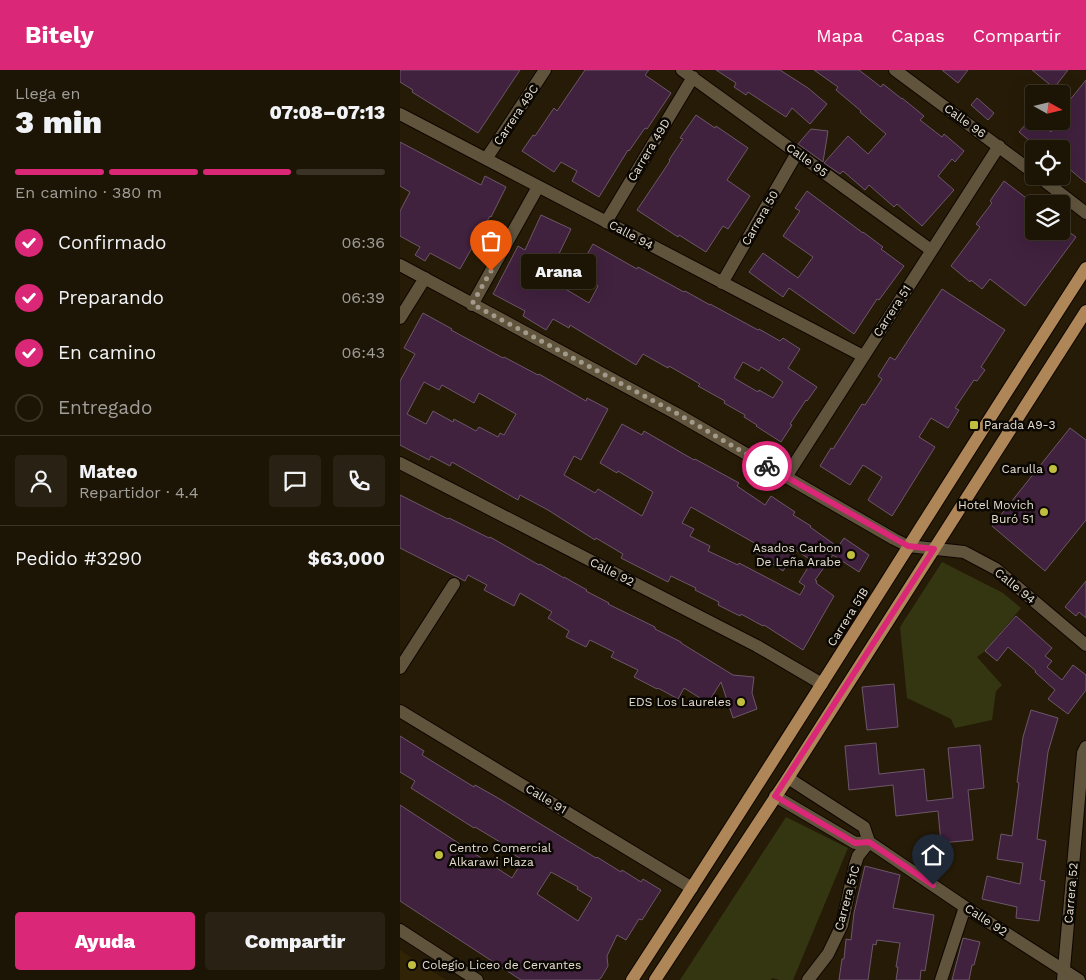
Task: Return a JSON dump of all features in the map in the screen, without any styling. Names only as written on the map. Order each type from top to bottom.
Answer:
[{"type":"main road","name":"Carrera 51B","points":[[632,980],[1086,268]]},
{"type":"main road","points":[[655,980],[788,778],[1086,311]]},
{"type":"street","name":"Carrera 49C","points":[[486,159],[545,70]]},
{"type":"street","name":"Calle 96","points":[[895,70],[1025,166]]},
{"type":"street","name":"Calle 95","points":[[688,74],[931,250]]},
{"type":"street","name":"Carrera 49D","points":[[606,222],[688,74]]},
{"type":"street","name":"Calle 94","points":[[400,114],[863,356]]},
{"type":"street","name":"Carrera 51","points":[[786,477],[999,146]]},
{"type":"street","name":"Carrera 50","points":[[722,283],[798,154]]},
{"type":"street","points":[[1050,185],[1086,213]]},
{"type":"street","points":[[472,304],[538,186]]},
{"type":"street","points":[[400,265],[678,414],[908,546]]},
{"type":"street","points":[[400,318],[425,278]]},
{"type":"street","name":"Calle 92","points":[[400,463],[757,646],[822,684]]},
{"type":"street","name":"Calle 94","points":[[908,546],[964,552],[996,570],[1086,645]]},
{"type":"street","points":[[400,668],[454,584]]},
{"type":"street","name":"Calle 91","points":[[400,711],[692,888]]},
{"type":"street","name":"Carrera 52","points":[[1063,975],[1083,753],[1086,747]]},
{"type":"street","name":"Calle 92","points":[[788,778],[864,827],[869,842],[1063,975],[1079,980]]},
{"type":"street","name":"Calle 92","points":[[775,796],[855,843],[869,842]]},
{"type":"street","name":"Carrera 51C","points":[[808,980],[828,954],[842,926],[855,865],[858,856],[869,842]]},
{"type":"street","points":[[941,980],[965,907]]},
{"type":"street","points":[[400,930],[477,980]]},
{"type":"shaded area","name":"Colegio Liceo de Cervantes","points":[[400,950],[446,980],[400,980]]},
{"type":"green space","points":[[942,562],[1003,593],[1021,608],[985,651],[977,657],[1002,685],[996,691],[992,720],[955,728],[951,719],[907,698],[900,627]]},
{"type":"green space","points":[[786,817],[848,848],[793,980],[772,978],[771,980],[680,980]]},
{"type":"building","points":[[400,70],[520,70],[478,133],[412,92],[413,90],[400,82]]},
{"type":"building","points":[[585,70],[649,70],[645,75],[671,93],[647,129],[645,128],[628,150],[599,197],[572,181],[577,171],[561,162],[554,172],[522,151],[554,108],[557,111]]},
{"type":"building","points":[[716,70],[780,70],[808,88],[827,104],[810,124],[792,108],[786,117],[748,92],[746,95],[734,87],[736,83]]},
{"type":"building","points":[[814,70],[859,70],[881,87],[883,84],[902,98],[924,116],[920,120],[942,137],[944,134],[964,151],[955,162],[952,159],[938,176],[954,190],[922,226],[897,204],[894,207],[869,185],[865,190],[843,171],[840,174],[824,163],[848,136],[868,154],[886,134],[836,90],[838,87]]},
{"type":"building","points":[[942,70],[968,70],[958,83]]},
{"type":"building","points":[[1032,70],[1068,70],[1056,85],[1050,85]]},
{"type":"building","points":[[1086,80],[1086,183],[1070,170],[1070,140],[1029,140],[1019,132],[1025,125],[1025,130],[1049,130],[1051,132],[1053,130],[1070,130],[1070,100]]},
{"type":"building","points":[[977,98],[994,113],[988,120],[971,105]]},
{"type":"building","points":[[696,115],[748,148],[727,180],[750,196],[728,229],[723,226],[706,252],[679,235],[678,237],[637,210],[670,161],[683,139],[680,138]]},
{"type":"building","points":[[811,129],[828,131],[823,162],[798,144]]},
{"type":"building","points":[[400,142],[481,185],[485,176],[506,187],[491,217],[460,269],[430,253],[425,261],[415,255],[420,247],[400,236],[400,211],[410,192],[400,186]]},
{"type":"building","points":[[1004,181],[1025,197],[1025,240],[1070,240],[1070,233],[1076,237],[1025,306],[990,279],[982,289],[971,280],[970,282],[951,266],[980,227],[976,224],[992,203],[990,201]]},
{"type":"building","points":[[807,191],[883,247],[881,249],[904,266],[879,300],[877,299],[854,334],[789,288],[783,297],[749,272],[763,253],[798,278],[813,257],[783,236],[800,211],[795,208]]},
{"type":"building","points":[[541,215],[571,229],[555,262],[548,259],[540,274],[589,303],[598,286],[576,274],[593,244],[637,269],[638,267],[780,341],[783,338],[800,349],[788,368],[817,387],[790,424],[792,425],[781,442],[744,417],[745,415],[724,403],[725,401],[698,386],[700,384],[669,366],[668,368],[643,354],[636,365],[570,325],[569,328],[553,319],[546,330],[523,316],[525,311],[493,294],[518,246],[525,250]],"holes":[[[743,362],[759,371],[761,367],[783,382],[773,398],[759,390],[758,392],[734,378]]]},
{"type":"building","points":[[942,289],[1005,330],[981,367],[985,370],[977,381],[974,380],[955,408],[959,410],[948,428],[931,418],[919,437],[935,447],[892,516],[868,500],[882,477],[863,465],[850,485],[820,466],[862,404],[865,405],[882,379],[878,376],[890,357],[895,360]]},
{"type":"building","points":[[423,313],[503,358],[539,374],[586,401],[587,398],[608,409],[581,460],[574,456],[564,475],[595,493],[598,489],[642,516],[653,492],[618,471],[617,473],[600,463],[622,424],[642,435],[644,431],[739,483],[737,486],[765,505],[771,496],[795,512],[793,515],[838,547],[844,538],[869,555],[859,572],[833,555],[815,580],[817,581],[816,583],[834,596],[803,650],[764,625],[718,605],[719,602],[695,590],[696,588],[671,576],[668,582],[621,558],[623,554],[596,538],[595,540],[548,510],[520,495],[518,500],[452,462],[450,466],[431,456],[429,460],[400,445],[400,381],[415,354],[404,348]],"holes":[[[424,382],[439,390],[442,385],[474,403],[479,393],[516,414],[504,435],[500,433],[498,437],[479,427],[476,431],[454,419],[453,422],[433,411],[426,424],[407,414]],[[691,507],[758,545],[755,552],[783,571],[796,550],[812,561],[799,582],[805,586],[800,595],[739,563],[738,565],[708,551],[710,546],[690,536],[694,529],[682,523]]]},
{"type":"building","name":"Hotel Movich Buró 51","points":[[1070,428],[1086,440],[1086,520],[1045,571],[992,526]]},
{"type":"building","points":[[400,495],[490,537],[540,564],[608,604],[655,627],[655,629],[681,642],[733,675],[754,677],[752,693],[757,709],[733,718],[721,682],[708,703],[684,688],[678,699],[634,677],[638,670],[611,657],[614,652],[590,640],[586,647],[566,637],[569,631],[548,618],[552,612],[520,593],[514,606],[484,590],[487,585],[468,575],[465,581],[400,548]]},
{"type":"building","points":[[1086,581],[1086,618],[1079,612],[1076,616],[1065,607]]},
{"type":"building","points":[[1016,616],[1052,648],[1045,656],[1052,661],[1047,667],[1062,680],[1073,665],[1086,675],[1086,690],[1068,714],[1048,699],[1055,690],[1008,647],[997,661],[985,651]]},
{"type":"building","points":[[894,684],[898,727],[867,730],[862,687]]},
{"type":"building","points":[[1031,710],[1058,718],[1048,752],[1037,839],[1046,841],[1040,880],[1045,881],[1039,921],[1016,918],[1017,907],[982,899],[987,876],[1020,884],[1023,863],[997,859],[1001,834],[1012,836],[1023,737]]},
{"type":"building","points":[[400,736],[424,751],[422,755],[474,787],[475,785],[498,798],[621,872],[622,870],[641,882],[643,879],[661,890],[642,920],[639,919],[626,940],[617,935],[607,956],[608,966],[601,978],[598,980],[521,980],[400,901],[400,805],[512,878],[523,860],[498,845],[500,842],[474,828],[411,788],[415,781],[400,772]],"holes":[[[551,872],[578,887],[577,889],[592,898],[578,921],[537,894]]]},
{"type":"building","points":[[876,743],[879,774],[924,769],[927,801],[953,798],[948,748],[980,745],[984,788],[968,790],[973,840],[941,843],[938,811],[896,816],[893,785],[849,790],[845,746]]},
{"type":"building","points":[[865,866],[900,875],[893,908],[934,915],[925,971],[921,970],[920,980],[896,980],[900,943],[877,940],[876,945],[873,944],[868,980],[839,980],[846,939],[851,940],[854,913]]},
{"type":"building","points":[[963,938],[980,942],[974,965],[972,965],[969,980],[952,980]]},
{"type":"way so far","points":[[491,271],[472,304],[678,414],[767,466]]},
{"type":"place","name":"Arana","points":[[491,271]]},
{"type":"place","name":"Parada A9-3","points":[[974,425]]},
{"type":"place","name":"Carulla","points":[[1053,469]]},
{"type":"place","name":"Hotel Movich Buró 51","points":[[1044,512]]},
{"type":"place","name":"Asados Carbon De Leña Arabe","points":[[851,555]]},
{"type":"place","name":"EDS Los Laureles","points":[[741,702]]},
{"type":"place","name":"Centro Comercial Alkarawi Plaza","points":[[439,855]]},
{"type":"place","name":"Colegio Liceo de Cervantes","points":[[412,965]]},
{"type":"route","points":[[767,466],[908,546],[934,549],[775,796],[855,843],[869,842],[933,885]]}]
